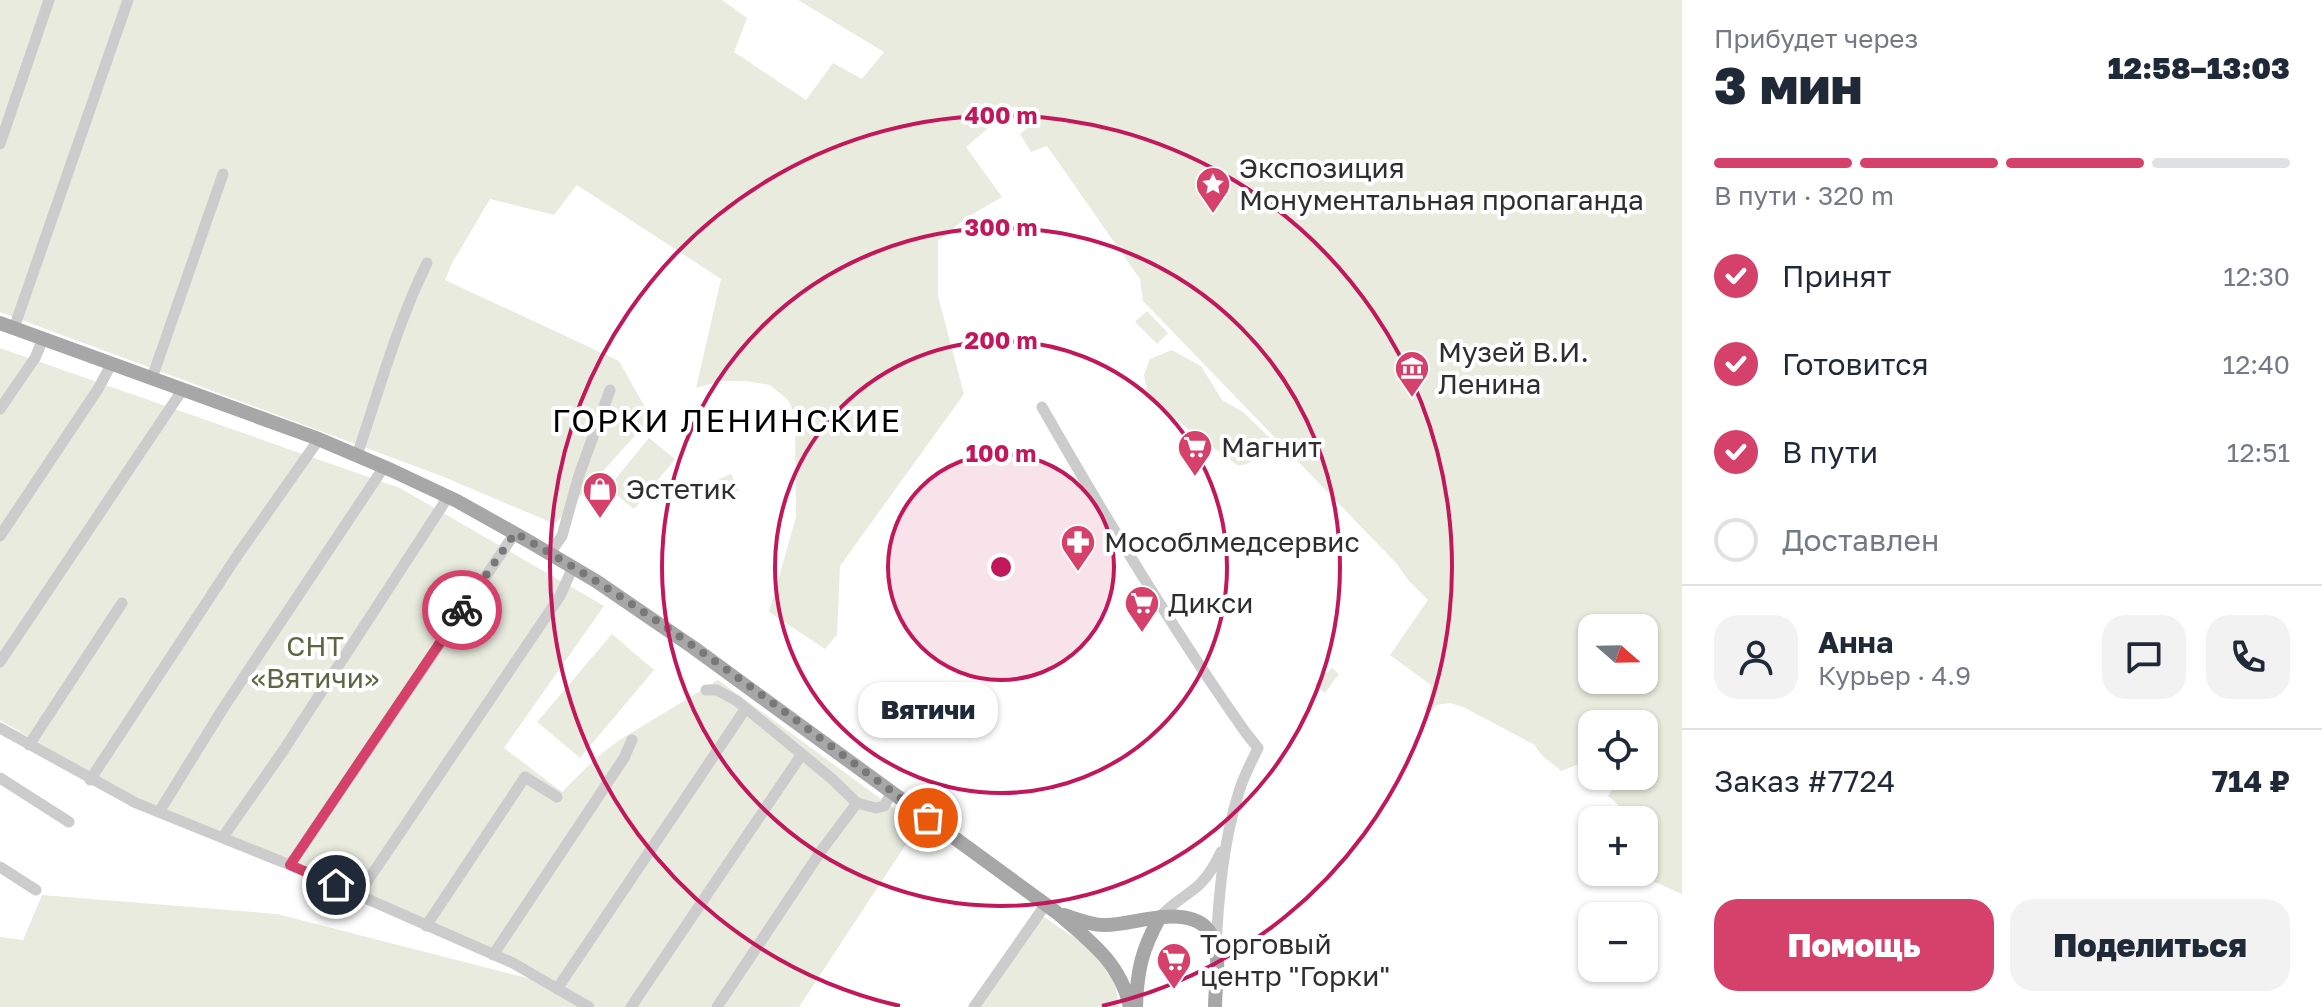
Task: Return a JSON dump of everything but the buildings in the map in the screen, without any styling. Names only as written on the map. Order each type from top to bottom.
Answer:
[{"type":"main road","points":[[7,326],[319,439],[448,497],[550,553],[694,648],[1051,908],[1102,951],[1120,976],[1133,1007]]},
{"type":"main road","points":[[1051,908],[1104,926],[1176,916],[1200,922],[1211,934],[1216,954],[1215,1007]]},
{"type":"main road","points":[[1133,1007],[1147,940],[1160,917]]},
{"type":"street","points":[[0,144],[49,0]]},
{"type":"street","points":[[7,326],[128,0]]},
{"type":"street","points":[[152,378],[223,174]]},
{"type":"street","points":[[357,455],[388,360],[427,263]]},
{"type":"street","points":[[0,409],[35,358],[43,339]]},
{"type":"street","points":[[0,536],[112,363]]},
{"type":"street","points":[[0,662],[183,389]]},
{"type":"street","points":[[550,553],[562,536],[579,475],[610,390]]},
{"type":"street","points":[[1042,407],[1166,616],[1258,748],[1238,793],[1227,841],[1219,887],[1216,954]]},
{"type":"street","points":[[90,780],[229,568],[319,439]]},
{"type":"street","points":[[159,812],[230,697],[384,467]]},
{"type":"street","points":[[223,837],[292,738],[448,497]]},
{"type":"street","points":[[290,865],[515,533]]},
{"type":"street","points":[[358,895],[560,596],[573,567]]},
{"type":"street","points":[[29,745],[122,603]]},
{"type":"street","points":[[706,690],[717,690],[746,708],[857,803],[876,808],[884,806],[892,792]]},
{"type":"street","points":[[557,989],[746,708]]},
{"type":"street","points":[[0,728],[136,803],[290,865],[513,963],[589,1007]]},
{"type":"street","points":[[493,955],[624,758],[632,740]]},
{"type":"street","points":[[631,1007],[802,754]]},
{"type":"street","points":[[426,926],[525,777],[557,797]]},
{"type":"street","points":[[0,778],[69,822]]},
{"type":"street","points":[[717,1007],[821,851],[857,803]]},
{"type":"street","points":[[1160,917],[1168,907],[1198,886],[1211,871],[1227,841]]},
{"type":"street","points":[[0,867],[36,890]]},
{"type":"street","points":[[974,1007],[1051,908]]},
{"type":"green space","points":[[0,0],[722,0],[747,18],[734,52],[806,100],[833,63],[862,79],[884,52],[798,0],[1682,0],[1682,894],[1658,883],[1658,806],[1619,806],[1608,796],[1612,790],[1658,790],[1658,710],[1578,710],[1578,764],[1561,771],[1543,757],[1535,745],[1463,707],[1450,703],[1436,705],[1430,713],[1424,709],[1430,698],[1431,685],[1390,655],[1428,600],[1143,301],[1140,279],[1047,146],[1031,152],[1020,134],[1030,126],[1014,106],[966,147],[1002,197],[966,218],[938,241],[938,296],[964,394],[840,566],[837,635],[825,649],[769,612],[796,517],[795,415],[788,400],[770,385],[745,381],[721,381],[696,388],[721,279],[577,185],[554,215],[490,199],[445,280],[619,361],[651,418],[555,524],[439,475],[0,312]]},
{"type":"green space","points":[[1147,311],[1168,333],[1157,344],[1135,322]]},
{"type":"green space","name":"СНТ «Вятичи»","points":[[0,348],[400,488],[604,606],[504,748],[562,792],[618,741],[718,680],[918,826],[799,1007],[596,1007],[535,969],[287,859],[125,794],[0,720]]},
{"type":"green space","points":[[1172,350],[1201,366],[1222,400],[1243,412],[1273,441],[1257,458],[1248,464],[1237,465],[1149,400],[1144,375],[1150,359]]},
{"type":"green space","points":[[649,438],[675,459],[634,509],[608,488]]},
{"type":"green space","points":[[731,474],[739,490],[729,495],[721,492],[715,481]]},
{"type":"green space","points":[[612,634],[654,670],[580,758],[537,722]]},
{"type":"green space","points":[[1332,668],[1339,674],[1325,693],[1314,685]]},
{"type":"green space","points":[[42,895],[277,914],[542,982],[580,1007],[0,1007],[0,937],[23,940]]},
{"type":"green space","points":[[1038,913],[1090,948],[1115,983],[1119,1007],[969,1007]]},
{"type":"way so far","points":[[462,610],[515,533],[596,581],[694,648],[928,818]]},
{"type":"place","name":"Экспозиция Монументальная пропаганда","points":[[1213,215]]},
{"type":"place","name":"Музей В.И. Ленина","points":[[1412,399]]},
{"type":"place","name":"Магнит","points":[[1195,478]]},
{"type":"place","name":"Эстетик","points":[[600,520]]},
{"type":"place","name":"Мособлмедсервис","points":[[1078,573]]},
{"type":"place","name":"Дикси","points":[[1142,634]]},
{"type":"place","name":"Вятичи","points":[[928,818]]},
{"type":"place","name":"Торговый центр \"Горки\"","points":[[1174,991]]},
{"type":"district","name":"ГОРКИ ЛЕНИНСКИЕ","points":[[727,421]]},
{"type":"route","points":[[336,885],[290,865],[462,610]]}]
